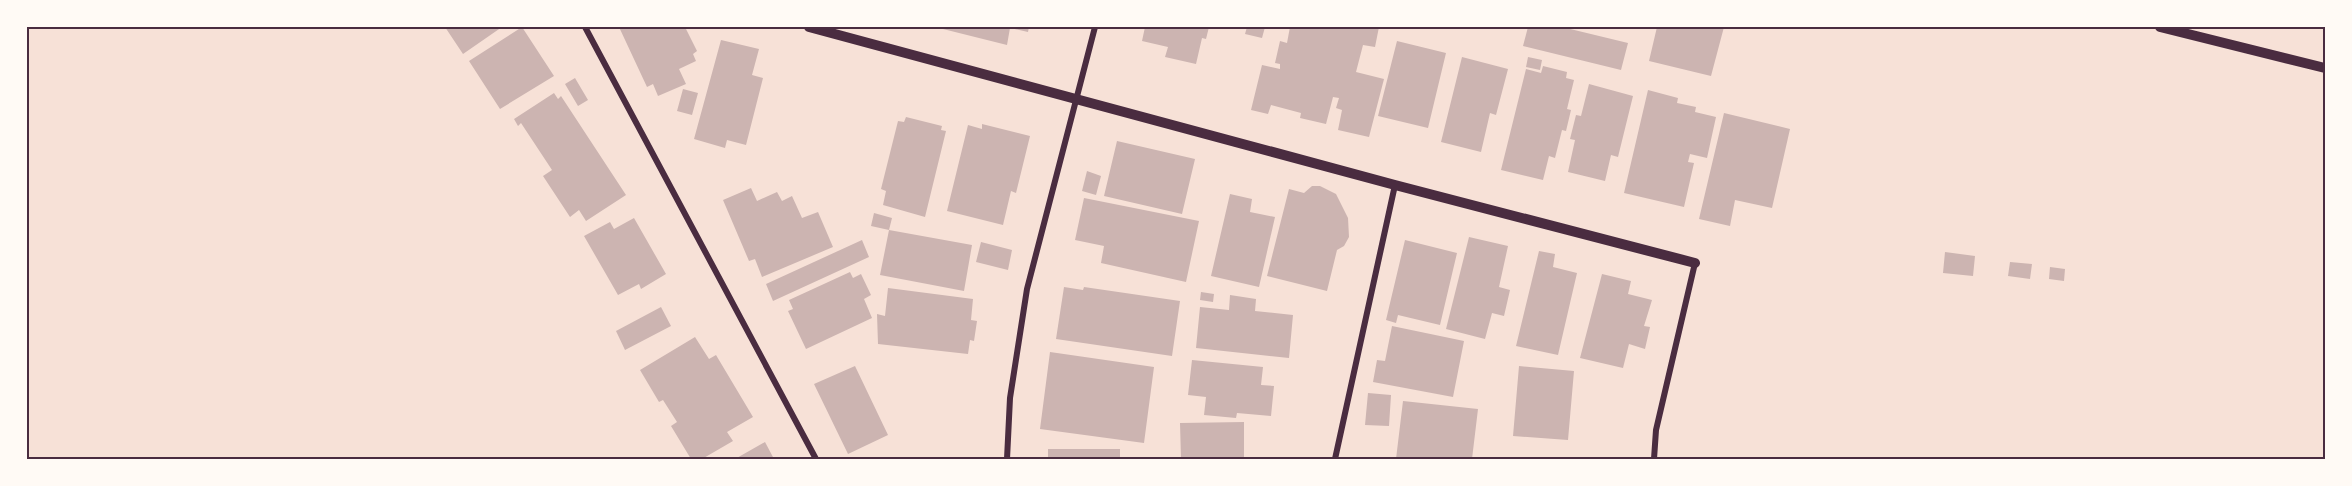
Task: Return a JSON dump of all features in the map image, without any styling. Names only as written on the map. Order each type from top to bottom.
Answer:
[{"type":"street","points":[[585,27],[816,459]]},
{"type":"street","points":[[809,27],[1395,185],[1695,263],[1656,430],[1654,459]]},
{"type":"street","points":[[1007,459],[1010,398],[1027,289],[1095,27]]},
{"type":"street","points":[[2160,27],[2325,68]]},
{"type":"street","points":[[1335,459],[1395,185]]},
{"type":"building","points":[[445,27],[502,27],[463,54]]},
{"type":"building","points":[[522,27],[554,76],[500,109],[469,61]]},
{"type":"building","points":[[619,27],[660,27],[661,29],[685,27],[697,51],[693,54],[696,61],[679,69],[686,84],[658,96],[653,84],[647,87]]},
{"type":"building","points":[[935,27],[1029,27],[1028,32],[1010,28],[1007,45]]},
{"type":"building","points":[[1145,27],[1209,27],[1206,39],[1202,38],[1196,64],[1165,57],[1168,47],[1142,41]]},
{"type":"building","points":[[1247,27],[1265,27],[1262,38],[1245,34]]},
{"type":"building","points":[[1290,27],[1379,27],[1375,47],[1363,45],[1356,72],[1384,79],[1369,137],[1338,130],[1342,110],[1336,108],[1339,98],[1333,97],[1326,124],[1300,118],[1301,113],[1271,105],[1268,114],[1251,110],[1262,65],[1280,69],[1280,64],[1275,63],[1280,41],[1287,43]]},
{"type":"building","points":[[1528,27],[1562,27],[1628,43],[1621,70],[1523,46]]},
{"type":"building","points":[[1657,27],[1724,27],[1711,76],[1649,61]]},
{"type":"building","points":[[721,40],[759,49],[752,75],[763,78],[746,145],[727,140],[725,148],[694,139]]},
{"type":"building","points":[[1397,41],[1446,53],[1428,128],[1378,116]]},
{"type":"building","points":[[1462,57],[1508,69],[1496,115],[1490,113],[1481,152],[1441,142]]},
{"type":"building","points":[[1528,57],[1542,60],[1540,70],[1526,67]]},
{"type":"building","points":[[1543,66],[1567,72],[1566,78],[1574,80],[1567,109],[1571,110],[1566,131],[1562,130],[1555,158],[1549,156],[1543,180],[1501,170],[1526,69],[1541,73]]},
{"type":"building","points":[[575,78],[588,100],[578,106],[565,84]]},
{"type":"building","points":[[1589,84],[1633,96],[1618,157],[1611,155],[1605,181],[1568,172],[1575,140],[1570,139],[1576,115],[1581,116]]},
{"type":"building","points":[[683,89],[698,93],[692,115],[677,111]]},
{"type":"building","points":[[1648,90],[1678,98],[1677,103],[1696,107],[1695,112],[1716,117],[1707,158],[1690,154],[1688,162],[1694,163],[1684,207],[1624,193]]},
{"type":"building","points":[[554,93],[558,99],[561,96],[626,195],[586,221],[579,210],[570,217],[543,176],[552,170],[521,123],[518,126],[514,119]]},
{"type":"building","points":[[1724,113],[1790,129],[1772,208],[1735,200],[1730,226],[1699,219]]},
{"type":"building","points":[[906,117],[942,126],[941,130],[946,131],[925,217],[883,205],[886,191],[881,189],[898,121],[904,122]]},
{"type":"building","points":[[982,124],[1030,136],[1016,193],[1011,191],[1003,225],[947,211],[968,125],[982,129]]},
{"type":"building","points":[[1117,141],[1195,159],[1182,214],[1104,196]]},
{"type":"building","points":[[1087,171],[1101,176],[1096,195],[1082,191]]},
{"type":"building","points":[[1312,186],[1320,186],[1336,194],[1348,218],[1349,237],[1344,246],[1337,250],[1327,291],[1267,276],[1289,189],[1304,193]]},
{"type":"building","points":[[751,188],[757,201],[777,192],[782,201],[792,196],[802,218],[818,212],[833,247],[762,277],[755,259],[749,261],[723,200]]},
{"type":"building","points":[[1230,194],[1252,199],[1250,212],[1275,217],[1259,287],[1211,276]]},
{"type":"building","points":[[1084,198],[1199,221],[1186,282],[1101,263],[1104,246],[1075,240]]},
{"type":"building","points":[[874,213],[892,218],[889,230],[871,226]]},
{"type":"building","points":[[634,218],[666,274],[641,289],[639,284],[618,295],[584,236],[610,222],[614,229]]},
{"type":"building","points":[[889,230],[972,245],[964,291],[880,275]]},
{"type":"building","points":[[1469,237],[1508,246],[1499,287],[1510,290],[1504,316],[1492,313],[1485,339],[1446,329]]},
{"type":"building","points":[[862,240],[869,257],[773,301],[766,284]]},
{"type":"building","points":[[1405,240],[1457,253],[1440,325],[1398,315],[1396,323],[1386,320]]},
{"type":"building","points":[[981,242],[1012,250],[1008,270],[976,262]]},
{"type":"building","points":[[1539,251],[1555,254],[1553,267],[1577,273],[1558,355],[1516,346]]},
{"type":"building","points":[[1945,252],[1975,256],[1973,276],[1943,273]]},
{"type":"building","points":[[2010,262],[2032,264],[2030,279],[2008,276]]},
{"type":"building","points":[[2050,267],[2065,269],[2064,281],[2049,279]]},
{"type":"building","points":[[850,272],[853,278],[861,274],[871,295],[864,299],[872,318],[806,349],[788,311],[793,309],[789,300]]},
{"type":"building","points":[[1602,274],[1631,281],[1628,294],[1652,300],[1644,326],[1650,327],[1645,349],[1629,344],[1623,368],[1580,358]]},
{"type":"building","points":[[1064,287],[1083,290],[1084,287],[1180,301],[1172,356],[1056,339]]},
{"type":"building","points":[[888,288],[973,299],[971,320],[977,321],[974,341],[970,340],[968,354],[878,344],[877,314],[885,316]]},
{"type":"building","points":[[1201,292],[1214,294],[1213,302],[1200,300]]},
{"type":"building","points":[[1230,295],[1256,299],[1255,311],[1293,315],[1289,358],[1196,348],[1200,307],[1229,310]]},
{"type":"building","points":[[661,307],[671,326],[625,350],[616,331]]},
{"type":"building","points":[[1392,326],[1464,341],[1453,397],[1373,382],[1377,360],[1385,361]]},
{"type":"building","points":[[695,337],[709,359],[716,355],[753,417],[727,432],[733,441],[702,459],[691,459],[671,426],[677,422],[663,400],[659,402],[640,370]]},
{"type":"building","points":[[1050,352],[1154,367],[1144,443],[1040,429]]},
{"type":"building","points":[[1192,360],[1263,367],[1261,385],[1274,386],[1271,416],[1237,413],[1236,418],[1204,415],[1206,397],[1188,395]]},
{"type":"building","points":[[855,366],[888,435],[848,454],[814,384]]},
{"type":"building","points":[[1519,366],[1574,371],[1568,440],[1513,436]]},
{"type":"building","points":[[1368,393],[1391,395],[1389,426],[1365,425]]},
{"type":"building","points":[[1403,401],[1478,409],[1472,459],[1396,459]]},
{"type":"building","points":[[1244,422],[1244,459],[1181,459],[1180,423]]},
{"type":"building","points":[[765,442],[774,459],[735,459]]},
{"type":"building","points":[[1048,449],[1120,449],[1120,459],[1048,459]]}]
